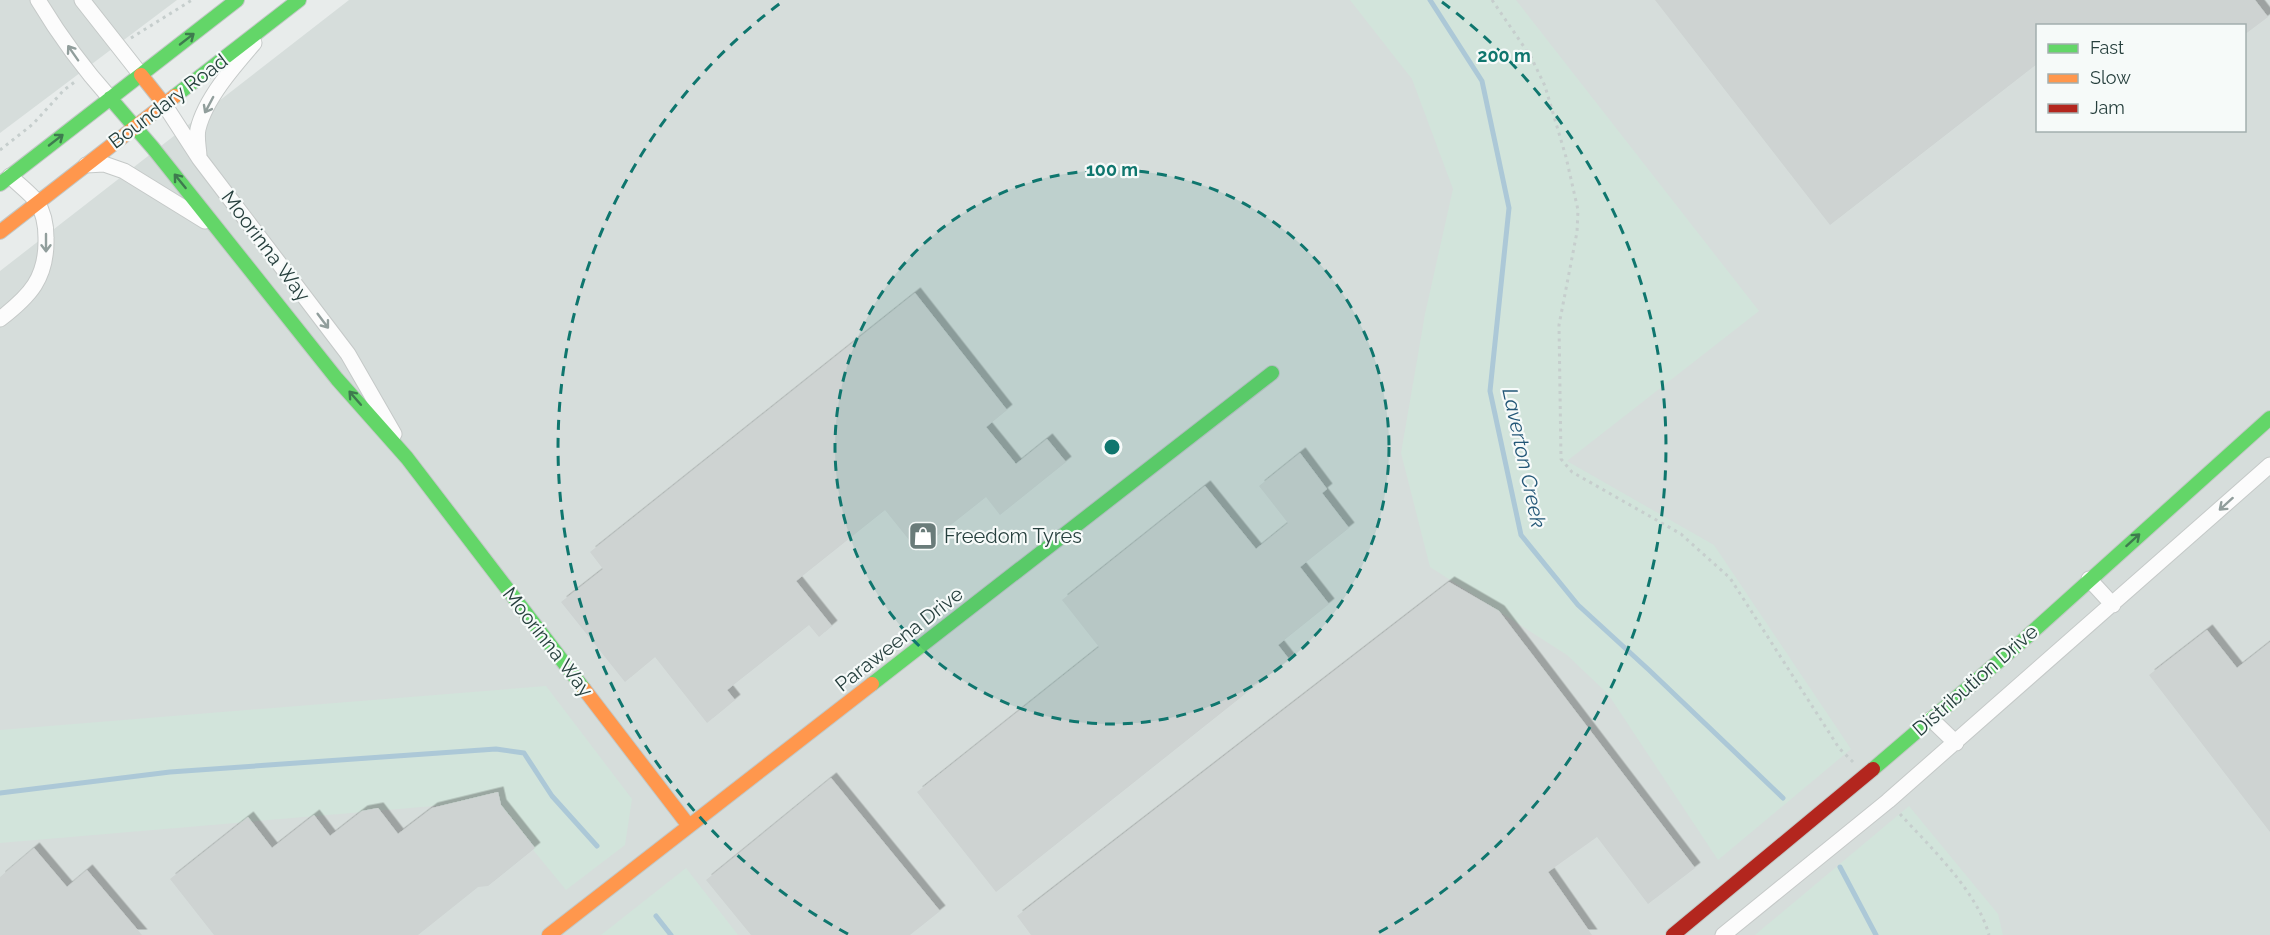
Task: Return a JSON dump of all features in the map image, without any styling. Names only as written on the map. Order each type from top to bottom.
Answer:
[{"type":"street","points":[[38,0],[51,23],[87,72],[110,98]]},
{"type":"street","points":[[82,0],[164,104]]},
{"type":"street","name":"Boundary Road","points":[[0,319],[31,291],[45,262],[45,223],[37,203],[5,180],[237,0]]},
{"type":"street","name":"Boundary Road","points":[[0,232],[299,0]]},
{"type":"street","points":[[199,158],[198,130],[208,105],[227,75],[269,24]]},
{"type":"street","name":"Moorinna Way","points":[[110,98],[220,231],[337,379],[407,458],[689,826]]},
{"type":"street","name":"Moorinna Way","points":[[164,104],[199,158],[348,354],[407,458]]},
{"type":"street","name":"Moorinna Way","points":[[85,165],[104,164],[124,171],[220,231]]},
{"type":"street","name":"Paraweena Drive","points":[[549,935],[1272,373]]},
{"type":"street","name":"Distribution Drive","points":[[1673,935],[1865,776],[2020,643],[2270,418]]},
{"type":"street","name":"Distribution Drive","points":[[1723,935],[1956,743],[2270,465]]},
{"type":"street","points":[[2089,579],[2113,605]]},
{"type":"street","points":[[1931,719],[1956,743]]},
{"type":"path","points":[[1492,0],[1531,57],[1545,86],[1566,157],[1578,210],[1577,232],[1559,325],[1564,465],[1572,472],[1681,534],[1730,578],[1839,748],[1865,776]]},
{"type":"path","points":[[1888,801],[1968,894],[1989,935]]},
{"type":"shaded area","points":[[0,0],[177,0],[0,133]]},
{"type":"shaded area","points":[[349,0],[2270,0],[2270,935],[0,935],[0,271]]},
{"type":"shaded area","points":[[1350,0],[1516,0],[1759,311],[1567,461],[1714,545],[1851,749],[1718,860],[1608,694],[1567,655],[1430,567],[1401,453],[1425,314],[1453,189],[1412,79]]},
{"type":"shaded area","points":[[546,686],[632,799],[625,845],[566,890],[493,801],[0,843],[0,730]]},
{"type":"shaded area","points":[[1909,806],[1998,914],[2003,935],[1755,935]]},
{"type":"shaded area","points":[[686,868],[738,935],[601,935]]},
{"type":"building","points":[[1655,0],[2255,0],[2268,17],[2246,34],[2246,24],[2036,24],[2036,65],[1830,225]]},
{"type":"building","points":[[915,293],[1007,410],[986,427],[1016,464],[1047,439],[1066,462],[1000,515],[986,497],[918,551],[885,510],[796,581],[832,626],[819,637],[809,625],[727,690],[735,700],[707,723],[655,657],[625,682],[561,602],[603,569],[590,552]]},
{"type":"building","points":[[1300,453],[1327,489],[1322,493],[1349,528],[1300,567],[1329,604],[1278,645],[1289,659],[996,892],[917,792],[1099,647],[1062,600],[1205,486],[1256,549],[1288,523],[1259,486]]},
{"type":"building","points":[[1449,582],[1499,611],[1695,868],[1648,904],[1597,837],[1548,872],[1592,935],[1031,935],[1017,916]]},
{"type":"building","points":[[2207,630],[2237,668],[2270,642],[2270,832],[2149,675]]},
{"type":"building","points":[[831,778],[940,911],[910,935],[751,935],[706,880]]},
{"type":"building","points":[[498,792],[501,805],[535,848],[488,886],[478,887],[418,935],[214,935],[170,879],[248,817],[272,848],[314,815],[330,836],[362,811],[378,808],[398,834],[432,808]]},
{"type":"building","points":[[34,848],[67,887],[87,870],[142,935],[0,935],[0,877]]},
{"type":"waterway","name":"Laverton Creek","points":[[1430,0],[1482,81],[1509,208],[1490,391],[1521,535],[1578,605],[1783,798]]},
{"type":"waterway","points":[[0,793],[170,772],[496,749],[524,753],[552,796],[597,846]]},
{"type":"waterway","name":"Laverton Creek","points":[[1840,867],[1876,935]]},
{"type":"waterway","points":[[656,916],[671,935]]},
{"type":"traffic: fast","points":[[0,184],[237,0]]},
{"type":"traffic: fast","points":[[175,96],[299,0]]},
{"type":"traffic: fast","points":[[110,98],[153,148],[337,379],[407,458],[584,689]]},
{"type":"traffic: fast","points":[[872,684],[1272,373]]},
{"type":"traffic: fast","points":[[1873,769],[2020,643],[2270,418]]},
{"type":"traffic: slow","points":[[141,75],[164,104]]},
{"type":"traffic: slow","points":[[0,232],[175,96]]},
{"type":"traffic: slow","points":[[549,935],[872,684]]},
{"type":"traffic: slow","points":[[584,689],[689,826]]},
{"type":"traffic: jam","points":[[1673,935],[1873,769]]},
{"type":"place","name":"Freedom Tyres","points":[[923,536]]}]
